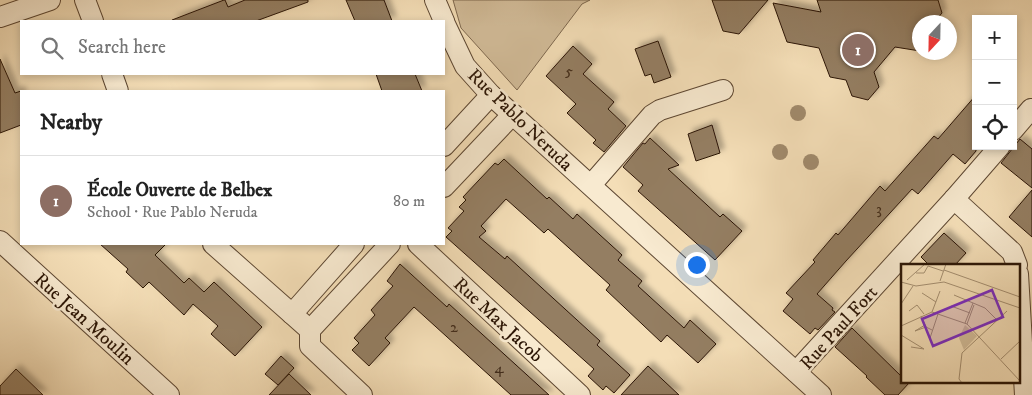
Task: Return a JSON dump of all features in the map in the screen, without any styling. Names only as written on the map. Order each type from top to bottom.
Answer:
[{"type":"street","points":[[0,17],[50,0]]},
{"type":"street","points":[[85,0],[93,20]]},
{"type":"street","name":"Rue Pablo Neruda","points":[[436,0],[443,20]]},
{"type":"street","name":"Rue Pablo Neruda","points":[[445,24],[465,66],[491,95],[822,395]]},
{"type":"street","points":[[112,75],[118,90]]},
{"type":"street","name":"Rue Pablo Neruda","points":[[591,185],[652,115],[660,110],[723,90]]},
{"type":"street","points":[[445,145],[491,95]]},
{"type":"street","points":[[1017,125],[1031,109]]},
{"type":"street","points":[[445,186],[513,114]]},
{"type":"street","name":"Rue Paul Fort","points":[[796,372],[997,150]]},
{"type":"street","points":[[954,199],[1012,252],[1017,264]]},
{"type":"street","name":"Rue Jean Moulin","points":[[0,242],[169,395]]},
{"type":"street","points":[[214,245],[310,330]]},
{"type":"street","points":[[292,314],[353,245]]},
{"type":"street","points":[[362,395],[310,346],[310,330],[389,245]]},
{"type":"street","name":"Rue Max Jacob","points":[[419,245],[580,395]]},
{"type":"street","points":[[1020,280],[1026,296],[1025,395]]},
{"type":"shaded area","points":[[453,0],[590,0],[582,4],[517,90],[461,28]]},
{"type":"building","points":[[225,0],[228,7],[245,0],[308,0],[308,2],[259,20],[172,20]]},
{"type":"building","points":[[346,0],[384,0],[392,20],[355,20]]},
{"type":"building","points":[[712,0],[768,0],[739,34],[723,31]]},
{"type":"building","points":[[817,0],[938,0],[942,13],[940,15],[912,15],[912,50],[895,47],[874,72],[879,87],[868,100],[852,96],[846,80],[830,77],[819,48],[787,42],[773,3],[821,12]]},
{"type":"building","points":[[658,41],[671,77],[654,83],[651,74],[645,76],[635,49]]},
{"type":"building","points":[[573,46],[592,64],[583,74],[614,102],[608,109],[626,126],[604,152],[593,143],[596,140],[567,113],[576,104],[546,76]]},
{"type":"building","points":[[0,59],[15,93],[20,91],[20,125],[0,133]]},
{"type":"building","points":[[376,75],[415,75],[422,90],[382,90]]},
{"type":"building","points":[[972,100],[972,150],[976,151],[965,164],[953,154],[918,194],[912,189],[846,261],[817,294],[835,312],[818,330],[815,328],[810,334],[783,311],[793,299],[786,293],[815,262],[813,260],[836,233],[838,235],[880,186],[885,191],[934,136],[938,139]]},
{"type":"building","points":[[712,125],[720,153],[696,161],[688,134]]},
{"type":"building","points":[[650,138],[679,165],[668,169],[720,217],[723,214],[742,231],[715,260],[638,191],[643,185],[623,167],[643,143],[645,144]]},
{"type":"building","points":[[1020,139],[1032,149],[1032,188],[1001,163],[1011,150],[1017,150],[1017,143]]},
{"type":"building","points":[[504,159],[547,199],[549,197],[573,219],[577,214],[622,255],[618,260],[642,281],[638,286],[684,328],[690,320],[716,344],[698,363],[667,335],[661,342],[606,290],[610,285],[548,229],[544,233],[506,199],[481,226],[486,231],[479,237],[505,259],[507,256],[600,341],[597,345],[630,375],[614,393],[606,386],[603,390],[588,376],[594,369],[446,237],[452,231],[448,228],[464,211],[459,207],[466,200],[463,197],[495,163],[498,165]]},
{"type":"building","points":[[1032,190],[1032,237],[1009,217]]},
{"type":"building","points":[[944,233],[966,253],[956,264],[928,264],[921,257]]},
{"type":"building","points":[[101,245],[165,245],[155,255],[184,283],[189,278],[204,292],[214,282],[262,327],[235,356],[211,334],[218,326],[193,304],[184,315],[149,282],[143,288],[126,272],[128,269]]},
{"type":"building","points":[[400,264],[447,307],[449,304],[549,395],[511,395],[414,307],[385,338],[390,343],[369,366],[352,350],[359,343],[354,338],[375,315],[371,310],[393,286],[387,281]]},
{"type":"building","points":[[852,328],[901,376],[901,382],[909,383],[898,395],[885,395],[835,347]]},
{"type":"building","points":[[281,356],[294,368],[278,385],[265,374]]},
{"type":"building","points":[[648,366],[679,395],[621,395]]},
{"type":"building","points":[[16,369],[43,395],[0,395],[0,386]]},
{"type":"building","points":[[289,374],[311,395],[269,395]]},
{"type":"place","name":"École Ouverte de Belbex","points":[[858,50]]}]
